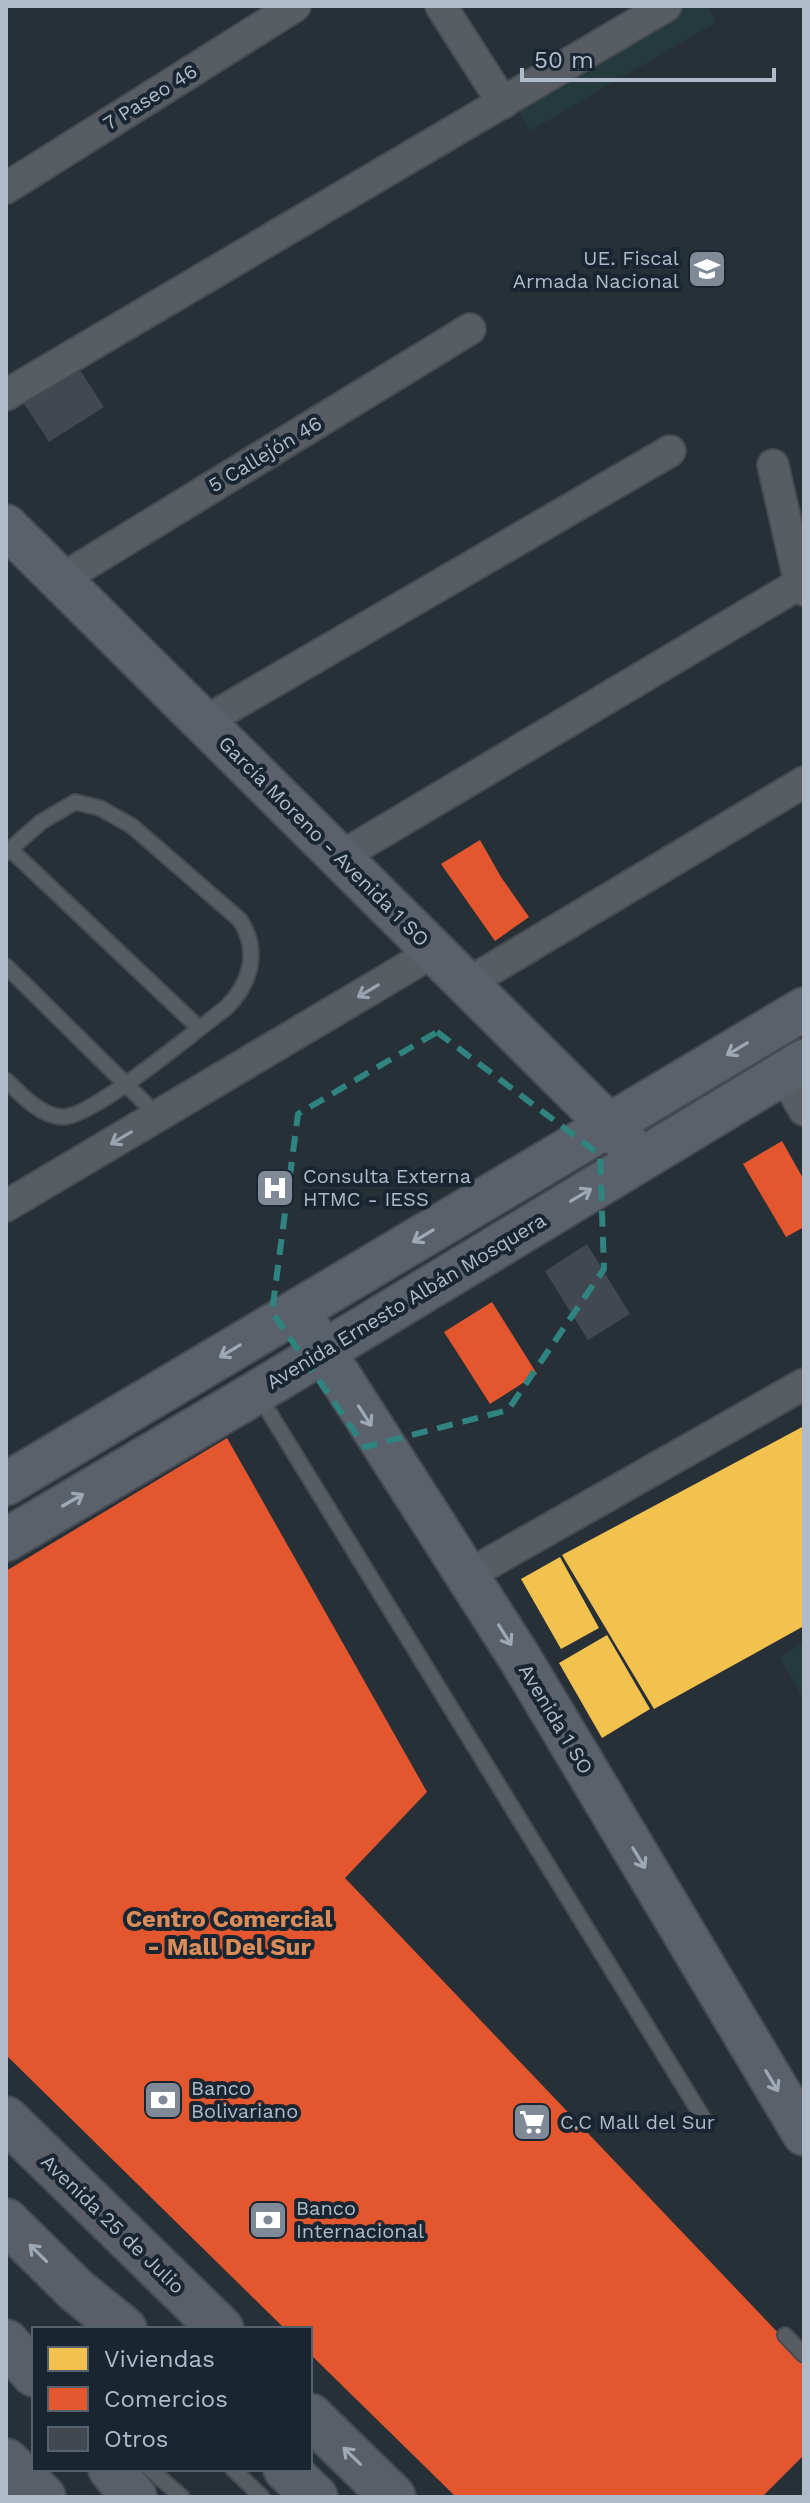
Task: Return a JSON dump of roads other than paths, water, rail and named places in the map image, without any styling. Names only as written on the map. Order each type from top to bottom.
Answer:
[{"type":"main road","name":"Avenida 25 de Julio","points":[[6,2119],[219,2327]]},
{"type":"main road","points":[[6,2221],[73,2287],[122,2327]]},
{"type":"main road","points":[[312,2418],[393,2497]]},
{"type":"main road","points":[[6,2461],[43,2497]]},
{"type":"main road","points":[[113,2471],[134,2497]]},
{"type":"main road","points":[[288,2471],[315,2497]]},
{"type":"street","name":"7 Paseo 46","points":[[6,188],[295,6]]},
{"type":"street","points":[[441,6],[503,103]]},
{"type":"street","points":[[6,395],[666,6]]},
{"type":"street","name":"5 Callejón 46","points":[[60,580],[470,329]]},
{"type":"street","points":[[204,722],[670,451]]},
{"type":"street","points":[[340,857],[803,585],[773,465]]},
{"type":"street","name":"García Moreno - Avenida 1 SO","points":[[6,526],[641,1158]]},
{"type":"street","points":[[468,983],[804,782]]},
{"type":"street","points":[[6,1205],[435,951]]},
{"type":"street","points":[[6,1484],[804,1009]]},
{"type":"street","points":[[794,1067],[804,1110]]},
{"type":"street","name":"Avenida Ernesto Albán Mosquera","points":[[6,1540],[794,1067]]},
{"type":"street","name":"Avenida 1 SO","points":[[298,1311],[468,1575],[804,2134]]},
{"type":"street","points":[[468,1575],[804,1384]]},
{"type":"lane","points":[[6,1080],[50,1116],[66,1118],[79,1113],[128,1084],[226,1008],[239,995],[248,974],[251,955],[249,935],[240,920],[132,826],[100,808],[75,802],[41,822],[8,851],[199,1028]]},
{"type":"lane","points":[[6,966],[158,1116]]},
{"type":"lane","points":[[257,1392],[705,2121]]},
{"type":"lane","points":[[73,2287],[107,2327]]},
{"type":"lane","points":[[785,2335],[804,2355]]},
{"type":"lane","points":[[152,2471],[182,2497]]},
{"type":"lane","points":[[235,2471],[262,2497]]},
{"type":"place","name":"UE. Fiscal Armada Nacional","points":[[707,269]]},
{"type":"place","name":"Consulta Externa HTMC - IESS","points":[[275,1188]]},
{"type":"place","name":"Banco Bolivariano","points":[[163,2100]]},
{"type":"place","name":"C.C Mall del Sur","points":[[532,2122]]},
{"type":"place","name":"Banco Internacional","points":[[268,2220]]},
{"type":"district","name":"Centro Comercial - Mall Del Sur","points":[[229,1933]]}]
